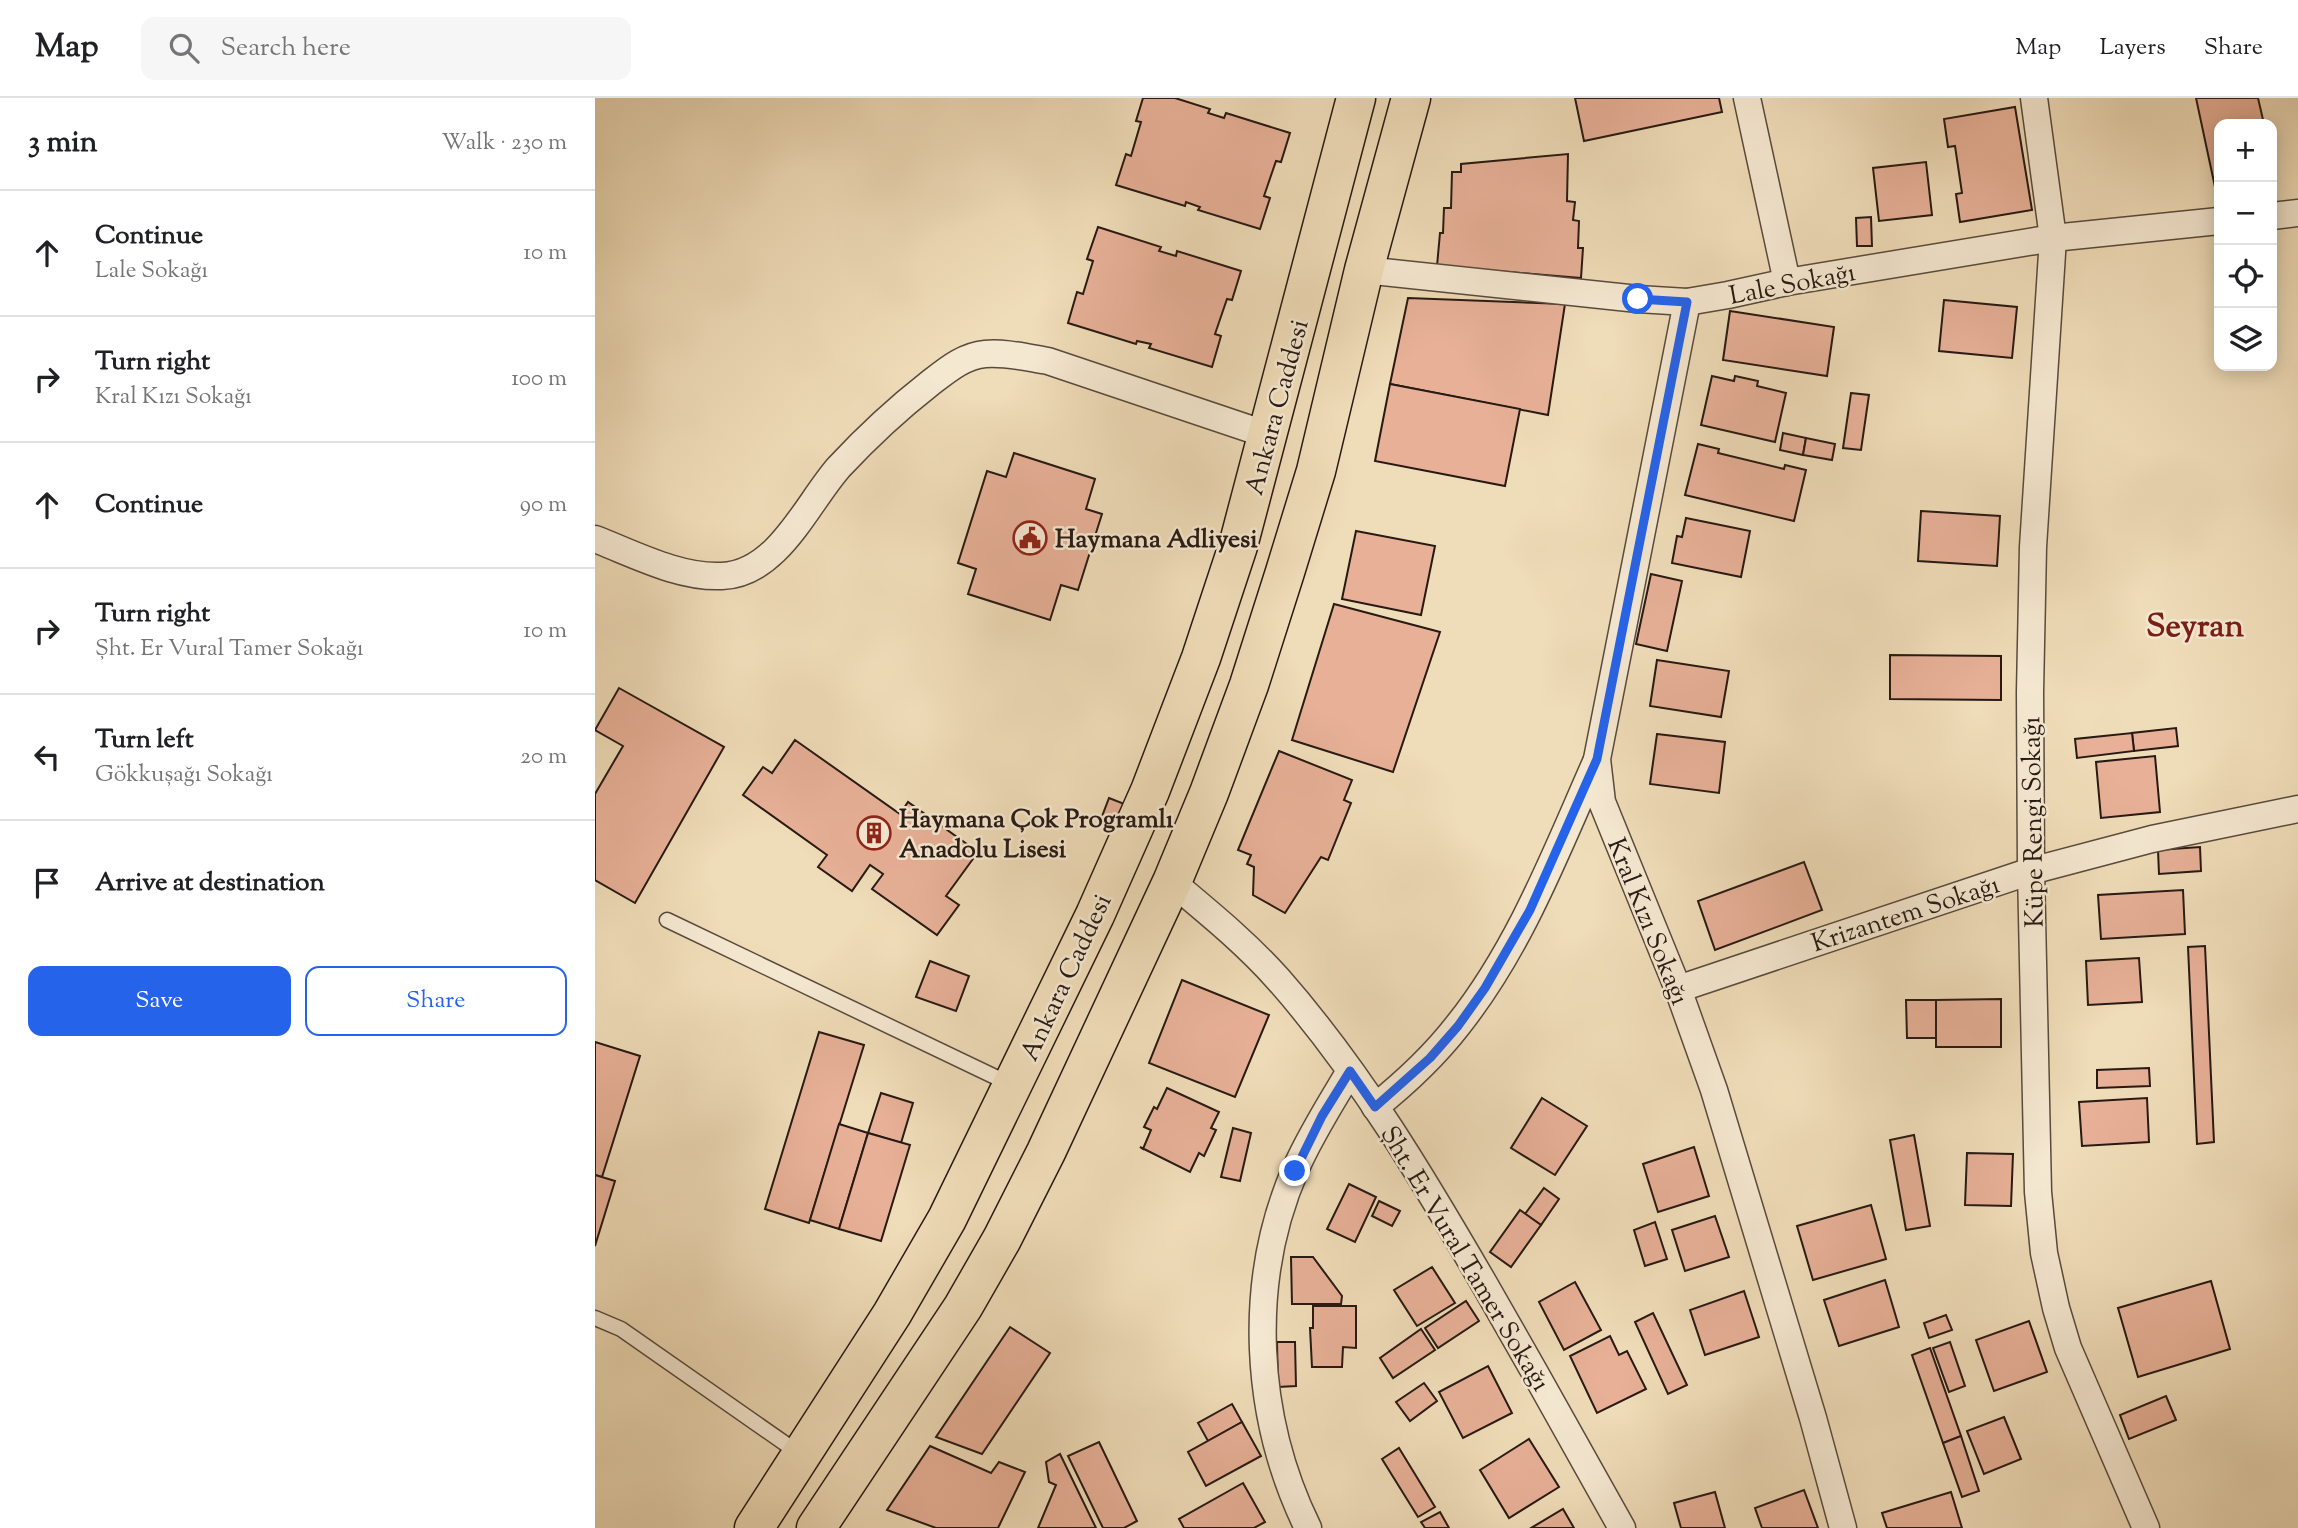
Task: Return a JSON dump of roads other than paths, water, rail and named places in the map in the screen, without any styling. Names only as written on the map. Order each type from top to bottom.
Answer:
[{"type":"main road","name":"Ankara Caddesi","points":[[754,1528],[892,1314],[947,1219],[1095,915],[1150,791],[1201,658],[1226,583],[1269,435],[1356,98]]},
{"type":"main road","name":"Ankara Caddesi","points":[[816,1528],[963,1307],[1002,1239],[1047,1152],[1172,882],[1249,685],[1316,471],[1364,270],[1411,98]]},
{"type":"street","points":[[1747,98],[1787,282]]},
{"type":"street","name":"Küpe Rengi Sokağı","points":[[2034,98],[2053,237],[2033,547],[2030,692],[2038,1192],[2044,1253],[2056,1308],[2069,1348],[2146,1528]]},
{"type":"street","points":[[2277,215],[2298,213]]},
{"type":"street","name":"Lale Sokağı","points":[[1364,270],[1687,302],[1787,282],[2053,237],[2214,221]]},
{"type":"street","name":"Kral Kızı Sokağı","points":[[1687,302],[1597,759],[1602,802],[1678,989],[1714,1090],[1843,1528]]},
{"type":"street","points":[[595,539],[675,568],[722,576],[743,573],[786,540],[837,470],[898,408],[950,368],[968,358],[985,354],[1048,361],[1269,435]]},
{"type":"street","points":[[1375,1107],[1430,1058],[1458,1026],[1485,988],[1530,910],[1597,759]]},
{"type":"street","name":"Krizantem Sokağı","points":[[1678,989],[2031,871],[2153,839],[2298,808]]},
{"type":"street","name":"Şht. Er Vural Tamer Sokağı","points":[[1172,882],[1276,977],[1350,1071],[1406,1153],[1464,1250],[1622,1528]]},
{"type":"street","points":[[1308,1528],[1286,1477],[1264,1383],[1261,1346],[1266,1277],[1277,1226],[1295,1171],[1322,1116],[1350,1071]]},
{"type":"lane","points":[[667,920],[1013,1086]]},
{"type":"lane","points":[[595,1318],[621,1329],[801,1455]]},
{"type":"place","name":"Haymana Adliyesi","points":[[1030,538]]},
{"type":"place","name":"Haymana Çok Programlı Anadolu Lisesi","points":[[874,833]]},
{"type":"district","name":"Seyran","points":[[2195,624]]}]
